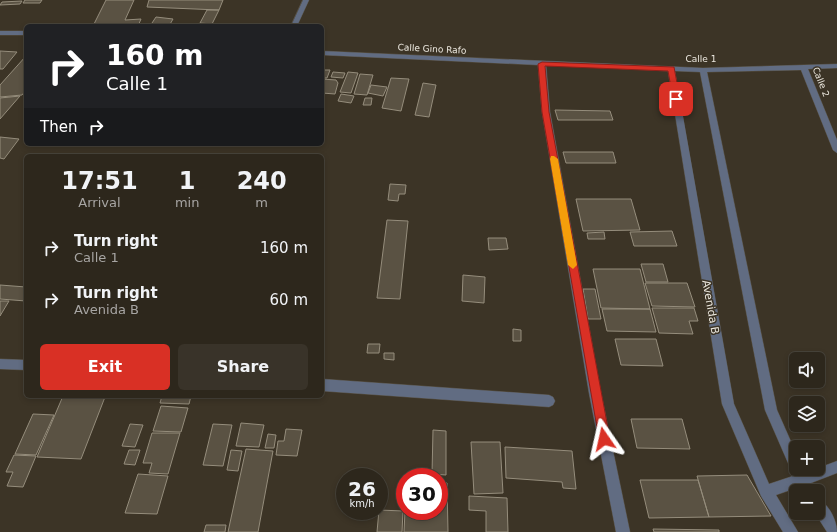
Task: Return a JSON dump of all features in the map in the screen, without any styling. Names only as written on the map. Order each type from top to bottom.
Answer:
[{"type":"street","points":[[295,24],[306,0]]},
{"type":"street","points":[[0,32],[24,33]]},
{"type":"street","name":"Calle Gino Rafo","points":[[324,53],[542,64]]},
{"type":"street","points":[[542,64],[546,112],[595,393],[623,532]]},
{"type":"street","name":"Calle 1","points":[[542,64],[703,70],[837,66]]},
{"type":"street","name":"Calle 2","points":[[804,66],[837,150]]},
{"type":"street","name":"Avenida B","points":[[671,69],[728,404],[766,491],[791,532]]},
{"type":"street","points":[[703,70],[771,410],[801,477]]},
{"type":"street","points":[[0,364],[24,365]]},
{"type":"street","points":[[324,385],[549,401]]},
{"type":"street","points":[[766,491],[801,477],[837,467]]},
{"type":"street","points":[[825,517],[835,532]]},
{"type":"building","points":[[25,0],[42,0],[40,3],[23,3]]},
{"type":"building","points":[[106,0],[134,0],[125,20],[141,19],[139,24],[94,24]]},
{"type":"building","points":[[149,0],[223,0],[219,10],[147,7]]},
{"type":"building","points":[[22,1],[20,4],[0,5],[2,2]]},
{"type":"building","points":[[207,10],[219,10],[212,24],[200,23]]},
{"type":"building","points":[[156,17],[173,19],[170,24],[151,24]]},
{"type":"building","points":[[0,51],[17,52],[3,69],[0,69]]},
{"type":"building","points":[[24,58],[24,92],[22,95],[0,97],[0,85]]},
{"type":"building","points":[[324,70],[330,70],[327,78],[324,78]]},
{"type":"building","points":[[333,72],[345,73],[343,78],[331,77]]},
{"type":"building","points":[[348,72],[358,73],[351,93],[340,92]]},
{"type":"building","points":[[360,74],[373,75],[367,95],[354,94]]},
{"type":"building","points":[[391,78],[409,79],[401,111],[382,108]]},
{"type":"building","points":[[324,79],[336,80],[338,83],[335,94],[324,93]]},
{"type":"building","points":[[423,83],[436,85],[429,117],[415,115]]},
{"type":"building","points":[[371,85],[387,87],[383,96],[368,93]]},
{"type":"building","points":[[341,94],[354,96],[351,103],[338,101]]},
{"type":"building","points":[[20,96],[0,119],[0,98]]},
{"type":"building","points":[[365,98],[372,98],[371,105],[363,105]]},
{"type":"building","points":[[555,110],[610,111],[613,120],[558,120]]},
{"type":"building","points":[[0,137],[19,139],[4,159],[0,158]]},
{"type":"building","points":[[563,152],[613,152],[616,163],[566,163]]},
{"type":"building","points":[[390,184],[406,185],[405,194],[399,194],[398,201],[388,200]]},
{"type":"building","points":[[576,199],[631,199],[640,230],[583,231]]},
{"type":"building","points":[[387,220],[408,221],[400,299],[377,298]]},
{"type":"building","points":[[672,231],[677,246],[634,246],[630,232]]},
{"type":"building","points":[[604,232],[605,239],[588,239],[587,233]]},
{"type":"building","points":[[488,238],[506,238],[508,249],[489,250]]},
{"type":"building","points":[[641,264],[663,264],[668,282],[646,282]]},
{"type":"building","points":[[593,269],[640,269],[650,309],[601,308]]},
{"type":"building","points":[[463,275],[485,277],[484,303],[462,301]]},
{"type":"building","points":[[645,283],[687,283],[695,307],[652,306]]},
{"type":"building","points":[[0,285],[24,287],[24,301],[0,299]]},
{"type":"building","points":[[583,289],[595,289],[601,319],[588,319]]},
{"type":"building","points":[[0,301],[9,301],[0,316]]},
{"type":"building","points":[[652,308],[694,308],[698,321],[689,321],[693,334],[659,333]]},
{"type":"building","points":[[602,309],[650,309],[656,332],[607,331]]},
{"type":"building","points":[[513,329],[521,330],[521,341],[513,341]]},
{"type":"building","points":[[615,339],[656,339],[663,366],[621,365]]},
{"type":"building","points":[[368,344],[380,344],[379,353],[367,353]]},
{"type":"building","points":[[384,353],[394,353],[394,360],[384,359]]},
{"type":"building","points":[[62,398],[105,398],[81,459],[37,457]]},
{"type":"building","points":[[161,398],[190,398],[189,404],[160,403]]},
{"type":"building","points":[[161,406],[188,408],[181,432],[153,431]]},
{"type":"building","points":[[33,414],[54,415],[36,455],[15,454]]},
{"type":"building","points":[[631,419],[682,419],[690,449],[637,448]]},
{"type":"building","points":[[241,423],[264,425],[259,447],[236,446]]},
{"type":"building","points":[[130,424],[143,425],[135,447],[122,446]]},
{"type":"building","points":[[213,424],[232,425],[223,466],[203,465]]},
{"type":"building","points":[[286,429],[302,430],[297,456],[276,455],[278,441],[284,441]]},
{"type":"building","points":[[433,430],[446,431],[446,468],[432,468]]},
{"type":"building","points":[[152,433],[180,433],[168,474],[149,473],[152,463],[143,463]]},
{"type":"building","points":[[268,434],[276,435],[274,448],[265,448]]},
{"type":"building","points":[[471,442],[500,442],[503,493],[474,494]]},
{"type":"building","points":[[505,447],[572,451],[576,489],[563,488],[562,482],[506,478]]},
{"type":"building","points":[[246,449],[273,451],[258,532],[228,532]]},
{"type":"building","points":[[129,450],[140,450],[135,465],[124,464]]},
{"type":"building","points":[[231,450],[242,451],[238,471],[227,470]]},
{"type":"building","points":[[14,455],[36,456],[23,487],[7,486],[13,472],[6,472]]},
{"type":"building","points":[[138,474],[168,476],[157,514],[125,513]]},
{"type":"building","points":[[747,475],[771,516],[709,517],[697,476]]},
{"type":"building","points":[[640,480],[698,480],[709,517],[649,518]]},
{"type":"building","points":[[469,496],[507,498],[508,532],[486,532],[486,511],[469,510]]},
{"type":"building","points":[[388,510],[396,511],[396,520],[403,520],[402,532],[377,532],[378,520],[388,520]]},
{"type":"building","points":[[405,520],[448,520],[448,532],[404,532]]},
{"type":"building","points":[[206,525],[226,525],[225,532],[204,532]]},
{"type":"building","points":[[653,529],[719,530],[719,532],[654,532]]},
{"type":"slow traffic","points":[[554,159],[573,265]]},
{"type":"route","points":[[604,439],[546,112],[542,64],[671,69],[676,99]]}]
